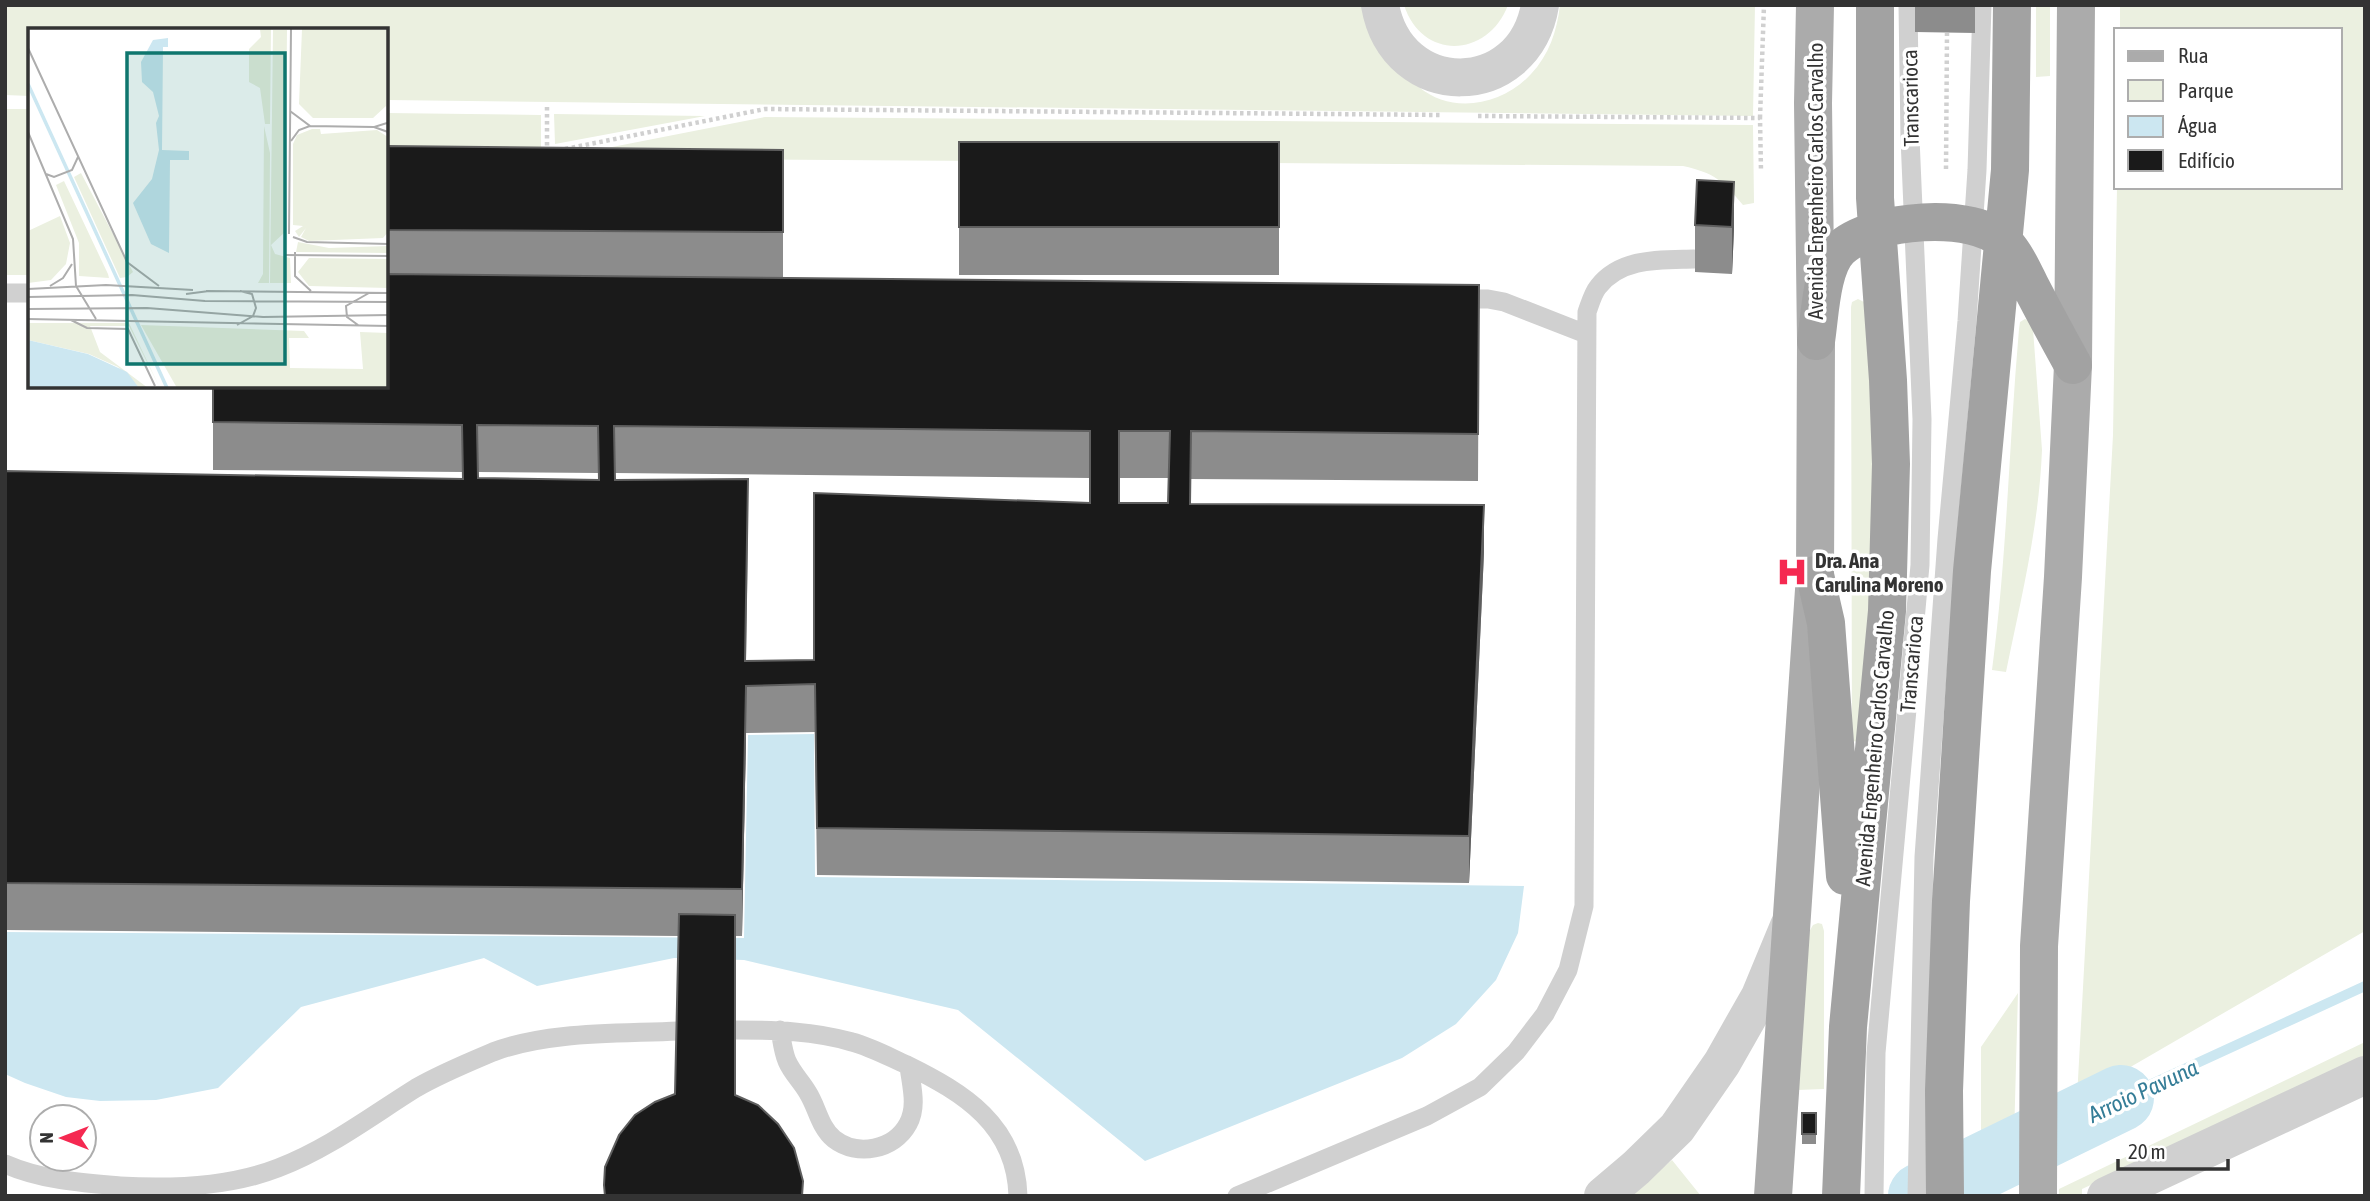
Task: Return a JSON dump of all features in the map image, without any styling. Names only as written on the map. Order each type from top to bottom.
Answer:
[{"type":"highway","name":"Avenida Engenheiro Carlos Carvalho","points":[[1841,1180],[1847,1027],[1887,611],[1891,464],[1888,380],[1876,228],[1875,5]]},
{"type":"highway","points":[[1945,1196],[1931,1112],[1951,901],[1972,571],[1988,233],[2010,170],[2012,5]]},
{"type":"highway","points":[[1816,341],[1830,265],[1840,249],[1876,228],[1943,222],[1988,233],[2019,263],[2073,365]]},
{"type":"highway","points":[[1815,575],[1826,623],[1844,865],[1855,953]]},
{"type":"main road","name":"Avenida Engenheiro Carlos Carvalho","points":[[1773,1195],[1815,575],[1815,5]]},
{"type":"main road","points":[[2038,1196],[2039,946],[2063,577],[2073,365],[2076,5]]},
{"type":"street","points":[[1380,5],[1383,22],[1395,45],[1413,63],[1436,75],[1461,78],[1486,74],[1508,62],[1527,44],[1538,22],[1541,5]]},
{"type":"street","points":[[1603,1196],[1676,1128],[1722,1063],[1760,996],[1791,920]]},
{"type":"street","points":[[2106,1196],[2365,1075]]},
{"type":"lane","name":"Transcarioca","points":[[1874,1196],[1876,1053],[1920,565],[1922,419],[1910,138],[1908,5]]},
{"type":"lane","points":[[1982,5],[1988,233]]},
{"type":"lane","points":[[1237,1196],[1427,1116],[1480,1087],[1516,1052],[1545,1014],[1568,971],[1584,906],[1587,312],[1597,287],[1619,268],[1644,260],[1694,259]]},
{"type":"lane","points":[[5,293],[28,293]]},
{"type":"lane","points":[[1433,299],[1489,299],[1504,302],[1586,334]]},
{"type":"lane","points":[[735,1030],[795,1031],[854,1042],[908,1066],[971,1102],[994,1123],[1011,1159],[1018,1196]]},
{"type":"lane","points":[[780,1030],[789,1065],[810,1095],[822,1124],[834,1139],[851,1147],[873,1150],[893,1141],[908,1124],[914,1100],[908,1066]]},
{"type":"lane","points":[[5,1164],[60,1180],[146,1187],[238,1179],[277,1168],[321,1147],[418,1087],[496,1051],[546,1039],[678,1031]]},
{"type":"lane","points":[[1917,1196],[1931,1112]]},
{"type":"path","points":[[1761,171],[1764,5]]},
{"type":"path","points":[[1945,170],[1947,33]]},
{"type":"path","points":[[547,107],[547,155],[765,109],[1442,115]]},
{"type":"path","points":[[1470,116],[1760,118]]},
{"type":"path","points":[[1938,170],[1953,170]]},
{"type":"green space","points":[[5,5],[1366,5],[1419,87],[1446,101],[1477,103],[1506,93],[1520,85],[1531,74],[1543,59],[1551,42],[1560,5],[1755,5],[1753,116],[388,100],[388,28],[28,28],[28,96],[5,95]]},
{"type":"green space","points":[[1404,5],[1508,5],[1499,23],[1486,35],[1471,43],[1455,46],[1440,44],[1425,36],[1413,23]]},
{"type":"green space","points":[[2036,5],[2050,5],[2050,76],[2036,77]]},
{"type":"green space","points":[[2120,5],[2365,5],[2365,931],[2077,1098],[2113,435],[2117,189],[2342,189],[2342,28],[2120,28]]},
{"type":"green space","points":[[5,109],[28,109],[28,275],[5,275]]},
{"type":"green space","points":[[388,113],[541,115],[541,153],[388,175]]},
{"type":"green space","points":[[554,114],[705,116],[555,144]]},
{"type":"green space","points":[[765,117],[1753,125],[1754,203],[1743,205],[1718,179],[1683,166],[556,158]]},
{"type":"green space","points":[[1858,299],[1866,303],[1872,374],[1872,575],[1860,742],[1852,741],[1851,307],[1852,302]]},
{"type":"green space","points":[[2025,319],[2033,329],[2042,450],[2033,534],[2006,672],[1992,670],[2001,585],[2019,329],[2020,322]]},
{"type":"green space","points":[[1822,924],[1824,931],[1824,1089],[1797,1090],[1809,932],[1813,925]]},
{"type":"green space","points":[[2018,993],[2014,1138],[1981,1151],[1981,1047]]},
{"type":"green space","points":[[2365,1042],[2365,1060],[2082,1189],[2082,1196],[2059,1196],[2059,1189]]},
{"type":"green space","points":[[1672,1160],[1701,1196],[1627,1196]]},
{"type":"water","points":[[814,734],[815,877],[1524,886],[1518,933],[1496,980],[1456,1024],[1402,1058],[1145,1161],[958,1010],[744,960],[674,958],[537,986],[484,958],[301,1007],[218,1088],[156,1100],[100,1101],[66,1097],[5,1074],[5,932],[744,938],[748,735]]},
{"type":"building","points":[[959,142],[1279,142],[1279,227],[959,227]]},
{"type":"building","points":[[388,146],[783,150],[783,232],[388,230]]},
{"type":"building","points":[[1697,180],[1734,182],[1732,227],[1695,225]]},
{"type":"building","points":[[388,274],[1479,285],[1478,434],[1191,431],[1190,504],[1484,505],[1469,836],[817,828],[815,684],[746,686],[742,889],[5,883],[5,471],[463,479],[462,425],[213,422],[213,388],[388,388]],"holes":[[[477,425],[598,426],[599,480],[478,478]],[[614,426],[1090,431],[1090,503],[814,493],[814,660],[745,661],[748,479],[615,480]],[[1119,431],[1170,431],[1168,503],[1119,503]]]},
{"type":"building","points":[[679,914],[735,915],[735,1095],[758,1105],[778,1124],[794,1148],[803,1181],[802,1196],[605,1196],[605,1167],[619,1135],[635,1115],[655,1102],[675,1094]]},
{"type":"building","points":[[1802,1113],[1816,1113],[1816,1134],[1802,1134]]},
{"type":"waterway","name":"Arroio Pavuna","points":[[2121,1098],[2365,986]]},
{"type":"waterway","name":"Arroio Pavuna","points":[[1921,1196],[2121,1098]]},
{"type":"place","name":"Dra. Ana Carulina Moreno","points":[[1792,572]]}]
